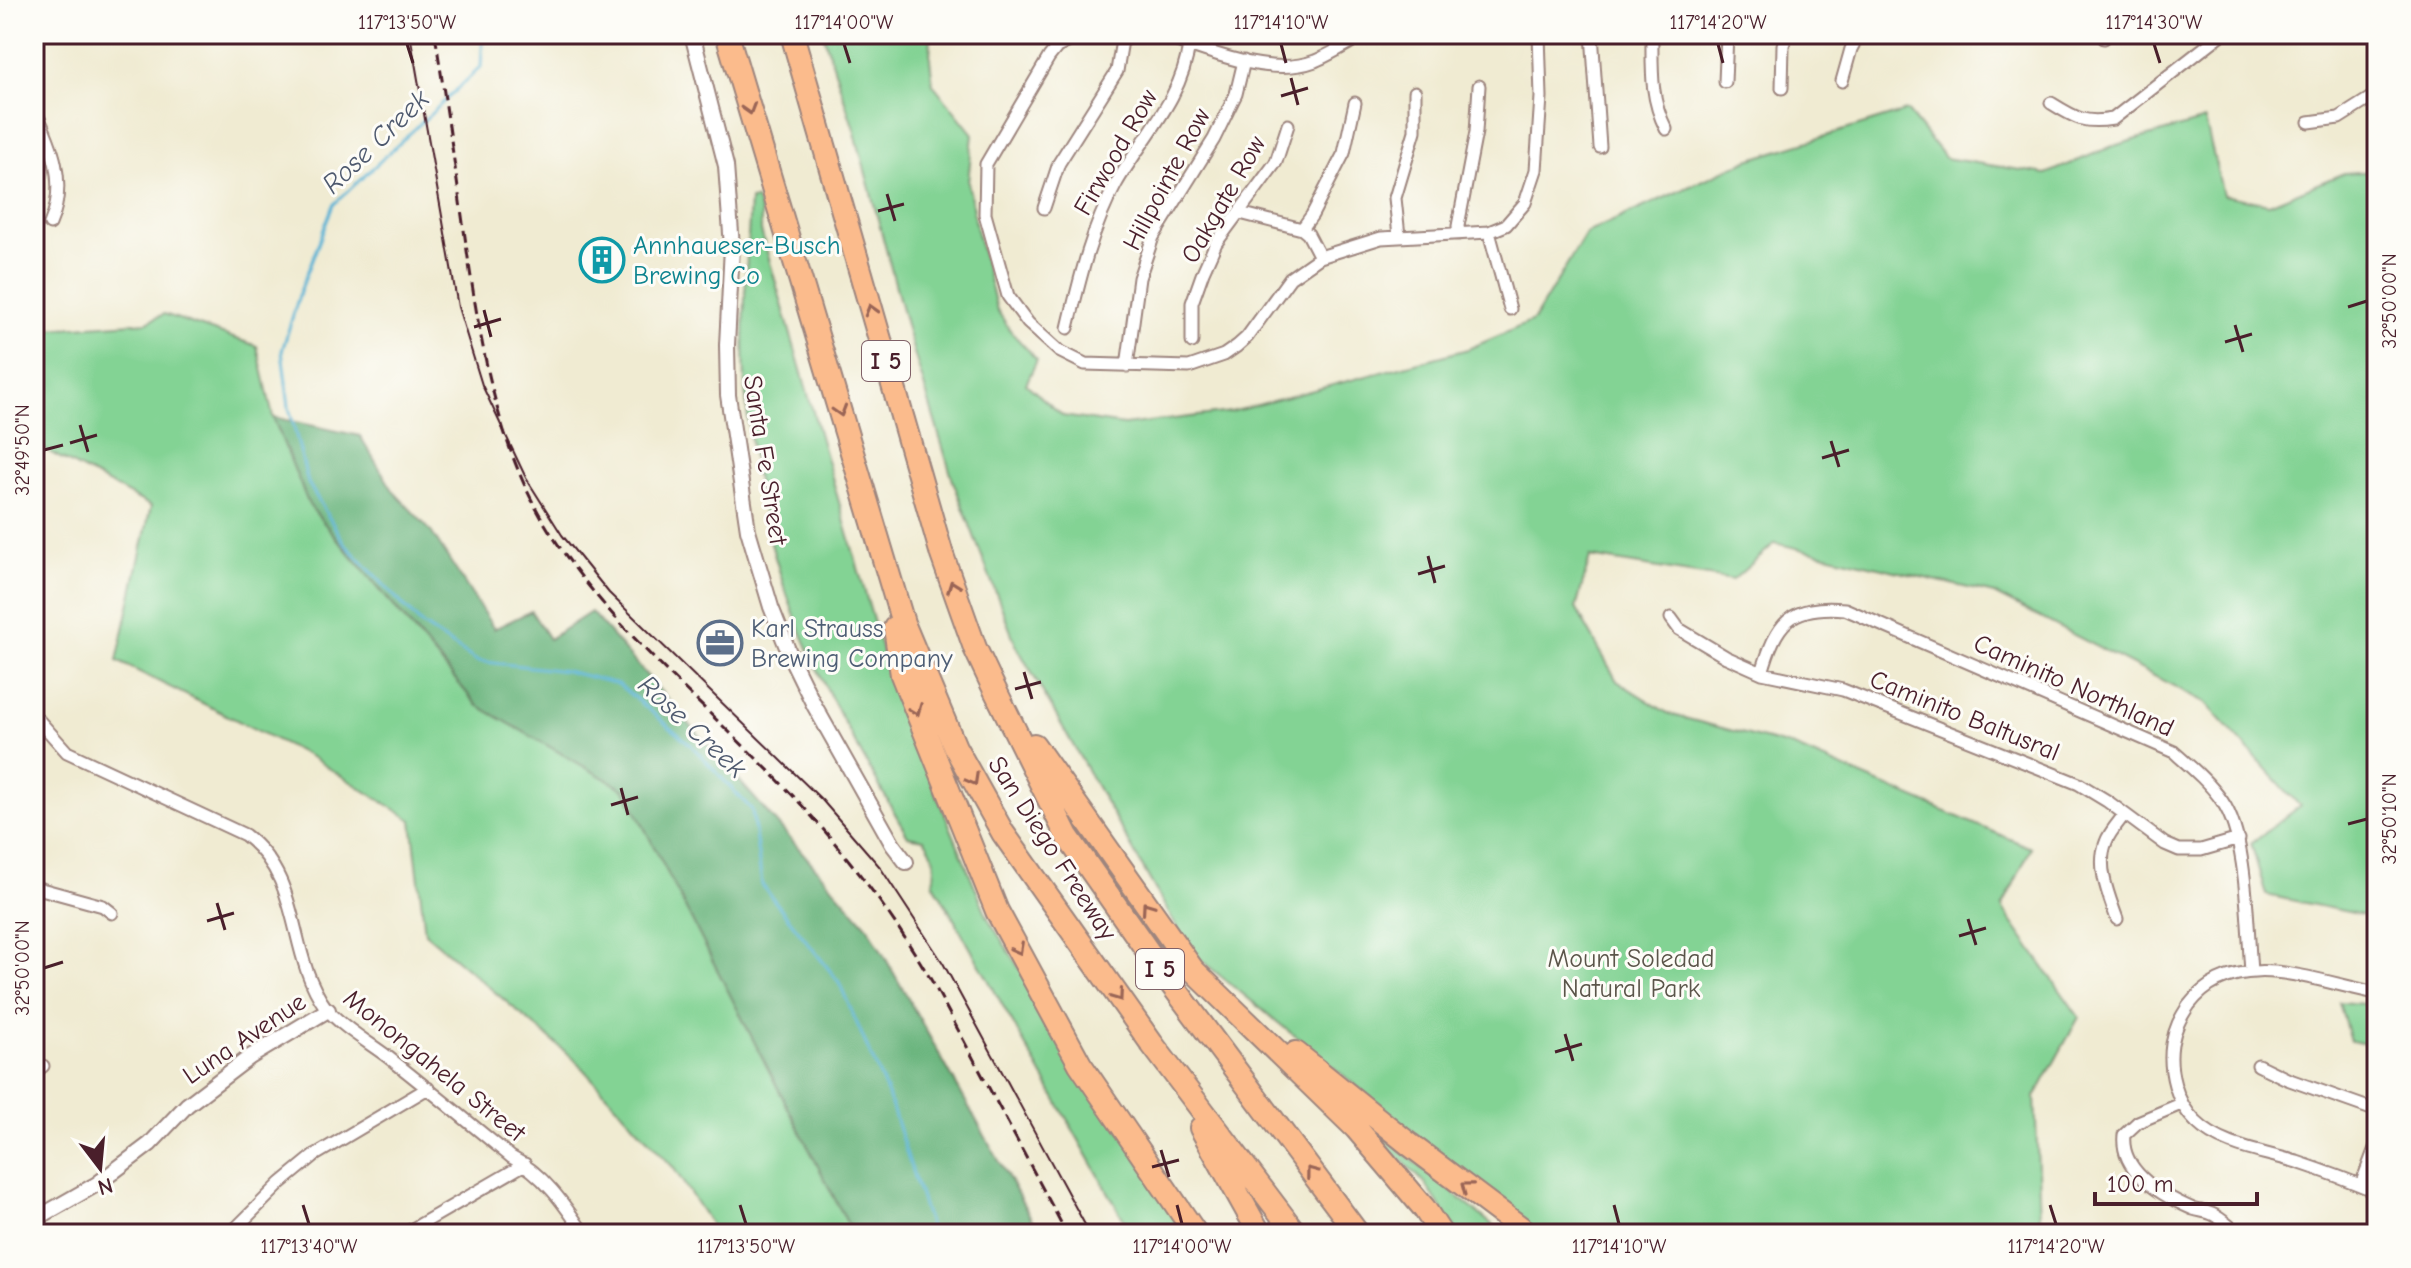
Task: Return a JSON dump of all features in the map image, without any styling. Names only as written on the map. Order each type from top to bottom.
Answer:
[{"type":"highway","name":"San Diego Freeway","points":[[727,34],[903,623],[955,747],[1003,833],[1152,1044],[1296,1234]]},
{"type":"highway","name":"San Diego Freeway","points":[[792,34],[942,555],[975,648],[1067,836],[1161,970],[1358,1234]]},
{"type":"highway","points":[[883,552],[902,675],[997,911],[1080,1064],[1196,1234]]},
{"type":"highway","points":[[992,684],[1193,970],[1356,1128],[1424,1208],[1441,1234]]},
{"type":"highway","points":[[1193,970],[1409,1144],[1529,1234]]},
{"type":"highway","points":[[1152,1044],[1260,1234]]},
{"type":"street","name":"Santa Fe Street","points":[[692,34],[726,166],[732,247],[728,395],[748,530],[771,607],[792,660],[893,845],[906,862]]},
{"type":"street","points":[[1083,34],[1057,47],[1049,57],[986,164],[985,214],[1008,296],[1028,323],[1059,351],[1085,364],[1189,367],[1224,355],[1247,337],[1290,278],[1320,257],[1367,242],[1399,236],[1489,232],[1506,225],[1525,203],[1536,170],[1541,97],[1539,34]]},
{"type":"street","points":[[1044,208],[1059,163],[1117,71],[1123,34]]},
{"type":"street","points":[[1156,34],[1261,66],[1290,67],[1314,61],[1365,34]]},
{"type":"street","points":[[1592,34],[1600,147]]},
{"type":"street","points":[[1652,34],[1652,89],[1657,113],[1666,129]]},
{"type":"street","points":[[1725,82],[1727,34]]},
{"type":"street","points":[[1782,88],[1783,45],[1787,34]]},
{"type":"street","points":[[1842,81],[1851,49],[1859,34]]},
{"type":"street","points":[[2051,103],[2078,120],[2099,122],[2113,119],[2222,34]]},
{"type":"street","name":"Firwood Row","points":[[1068,328],[1097,221],[1117,182],[1171,100],[1188,56],[1189,44]]},
{"type":"street","name":"Hillpointe Row","points":[[1127,366],[1139,278],[1153,237],[1214,139],[1236,94],[1244,61]]},
{"type":"street","points":[[1459,234],[1476,132],[1479,86]]},
{"type":"street","points":[[1399,236],[1395,198],[1415,131],[1415,92]]},
{"type":"street","points":[[2309,122],[2339,118],[2377,94]]},
{"type":"street","points":[[1302,229],[1344,153],[1355,103]]},
{"type":"street","points":[[34,108],[47,134],[59,181],[58,205],[50,224]]},
{"type":"street","name":"Oakgate Row","points":[[1192,342],[1192,303],[1203,272],[1216,243],[1276,162],[1288,125]]},
{"type":"street","points":[[1240,213],[1302,229],[1320,257]]},
{"type":"street","points":[[1489,232],[1510,309]]},
{"type":"street","name":"Caminito Northland","points":[[1762,673],[1770,644],[1780,627],[1805,610],[1818,606],[1845,609],[2174,752],[2200,775],[2224,803],[2239,839],[2251,971]]},
{"type":"street","name":"Caminito Baltusral","points":[[1671,618],[1679,629],[1726,657],[1762,673],[1843,690],[2079,784],[2165,844],[2179,850],[2201,850],[2239,839]]},
{"type":"street","name":"Monongahela Street","points":[[34,715],[67,752],[245,835],[259,846],[272,862],[286,889],[306,973],[328,1010],[511,1157],[525,1164],[562,1202],[584,1234]]},
{"type":"street","points":[[2117,919],[2103,877],[2103,852],[2106,841],[2124,815]]},
{"type":"street","points":[[34,887],[103,906],[112,913]]},
{"type":"street","points":[[2377,993],[2278,973],[2251,971],[2216,981],[2200,992],[2180,1018],[2169,1061],[2181,1104],[2196,1123],[2222,1139],[2377,1192]]},
{"type":"street","name":"Luna Avenue","points":[[34,1220],[97,1184],[150,1144],[187,1105],[250,1057],[328,1010]]},
{"type":"street","points":[[2258,1065],[2377,1111]]},
{"type":"street","points":[[230,1234],[281,1183],[315,1155],[428,1088]]},
{"type":"street","points":[[2181,1104],[2138,1122],[2124,1135],[2123,1143],[2133,1169],[2162,1194],[2196,1211],[2213,1214],[2238,1233]]},
{"type":"street","points":[[2361,1185],[2377,1143]]},
{"type":"street","points":[[404,1234],[525,1164]]},
{"type":"green space","name":"Mount Soledad Natural Park","points":[[823,34],[931,34],[933,84],[973,134],[968,182],[977,233],[997,310],[1012,333],[1037,360],[1026,384],[1063,416],[1124,425],[1231,412],[1468,349],[1533,321],[1586,233],[1748,160],[1907,111],[1945,158],[2046,174],[2113,146],[2205,120],[2223,195],[2269,204],[2344,173],[2377,171],[2377,918],[2266,895],[2251,843],[2300,806],[2205,702],[1994,594],[1775,543],[1733,580],[1590,557],[1576,608],[1617,681],[1669,714],[1794,747],[2031,848],[2002,908],[2079,1017],[2035,1097],[2040,1218],[2063,1234],[1539,1234],[1191,952],[1016,645],[953,481],[909,336],[854,129]]},
{"type":"green space","points":[[756,199],[761,213],[761,231],[892,686],[988,918],[1185,1234],[1132,1234],[933,882],[935,864],[931,850],[924,839],[908,836],[847,728],[806,643],[784,586],[768,529],[755,471],[747,412],[745,292],[750,200]]},
{"type":"green space","points":[[164,314],[257,346],[273,417],[309,505],[477,705],[625,790],[853,1234],[717,1234],[673,1167],[573,1058],[425,933],[412,820],[311,757],[117,661],[151,506],[34,444],[34,330],[147,322]]},
{"type":"green space","points":[[273,417],[360,436],[394,492],[430,530],[494,629],[531,611],[549,639],[591,612],[868,927],[1040,1234],[853,1234],[625,790],[477,705],[309,505]]},
{"type":"green space","points":[[2339,1002],[2377,1005],[2377,1046],[2350,1041]]},
{"type":"green space","points":[[1345,1106],[1504,1234],[1459,1234],[1424,1182]]},
{"type":"waterway","name":"Rose Creek","points":[[483,34],[481,67],[333,205],[301,289],[282,351],[289,407],[308,483],[345,544],[422,625],[477,661],[566,671],[618,684],[690,744],[752,810],[762,885],[839,982],[888,1095],[932,1234]]},
{"type":"tram line","points":[[410,34],[458,307],[482,385],[526,478],[562,535],[609,593],[822,800],[880,867],[943,963],[1090,1234]]},
{"type":"railway","points":[[435,34],[483,349],[512,454],[541,517],[590,588],[619,621],[798,801],[880,901],[933,983],[1067,1234]]},
{"type":"place","name":"Annhaueser-Busch Brewing Co","points":[[602,260]]},
{"type":"place","name":"Karl Strauss Brewing Company","points":[[720,643]]}]
